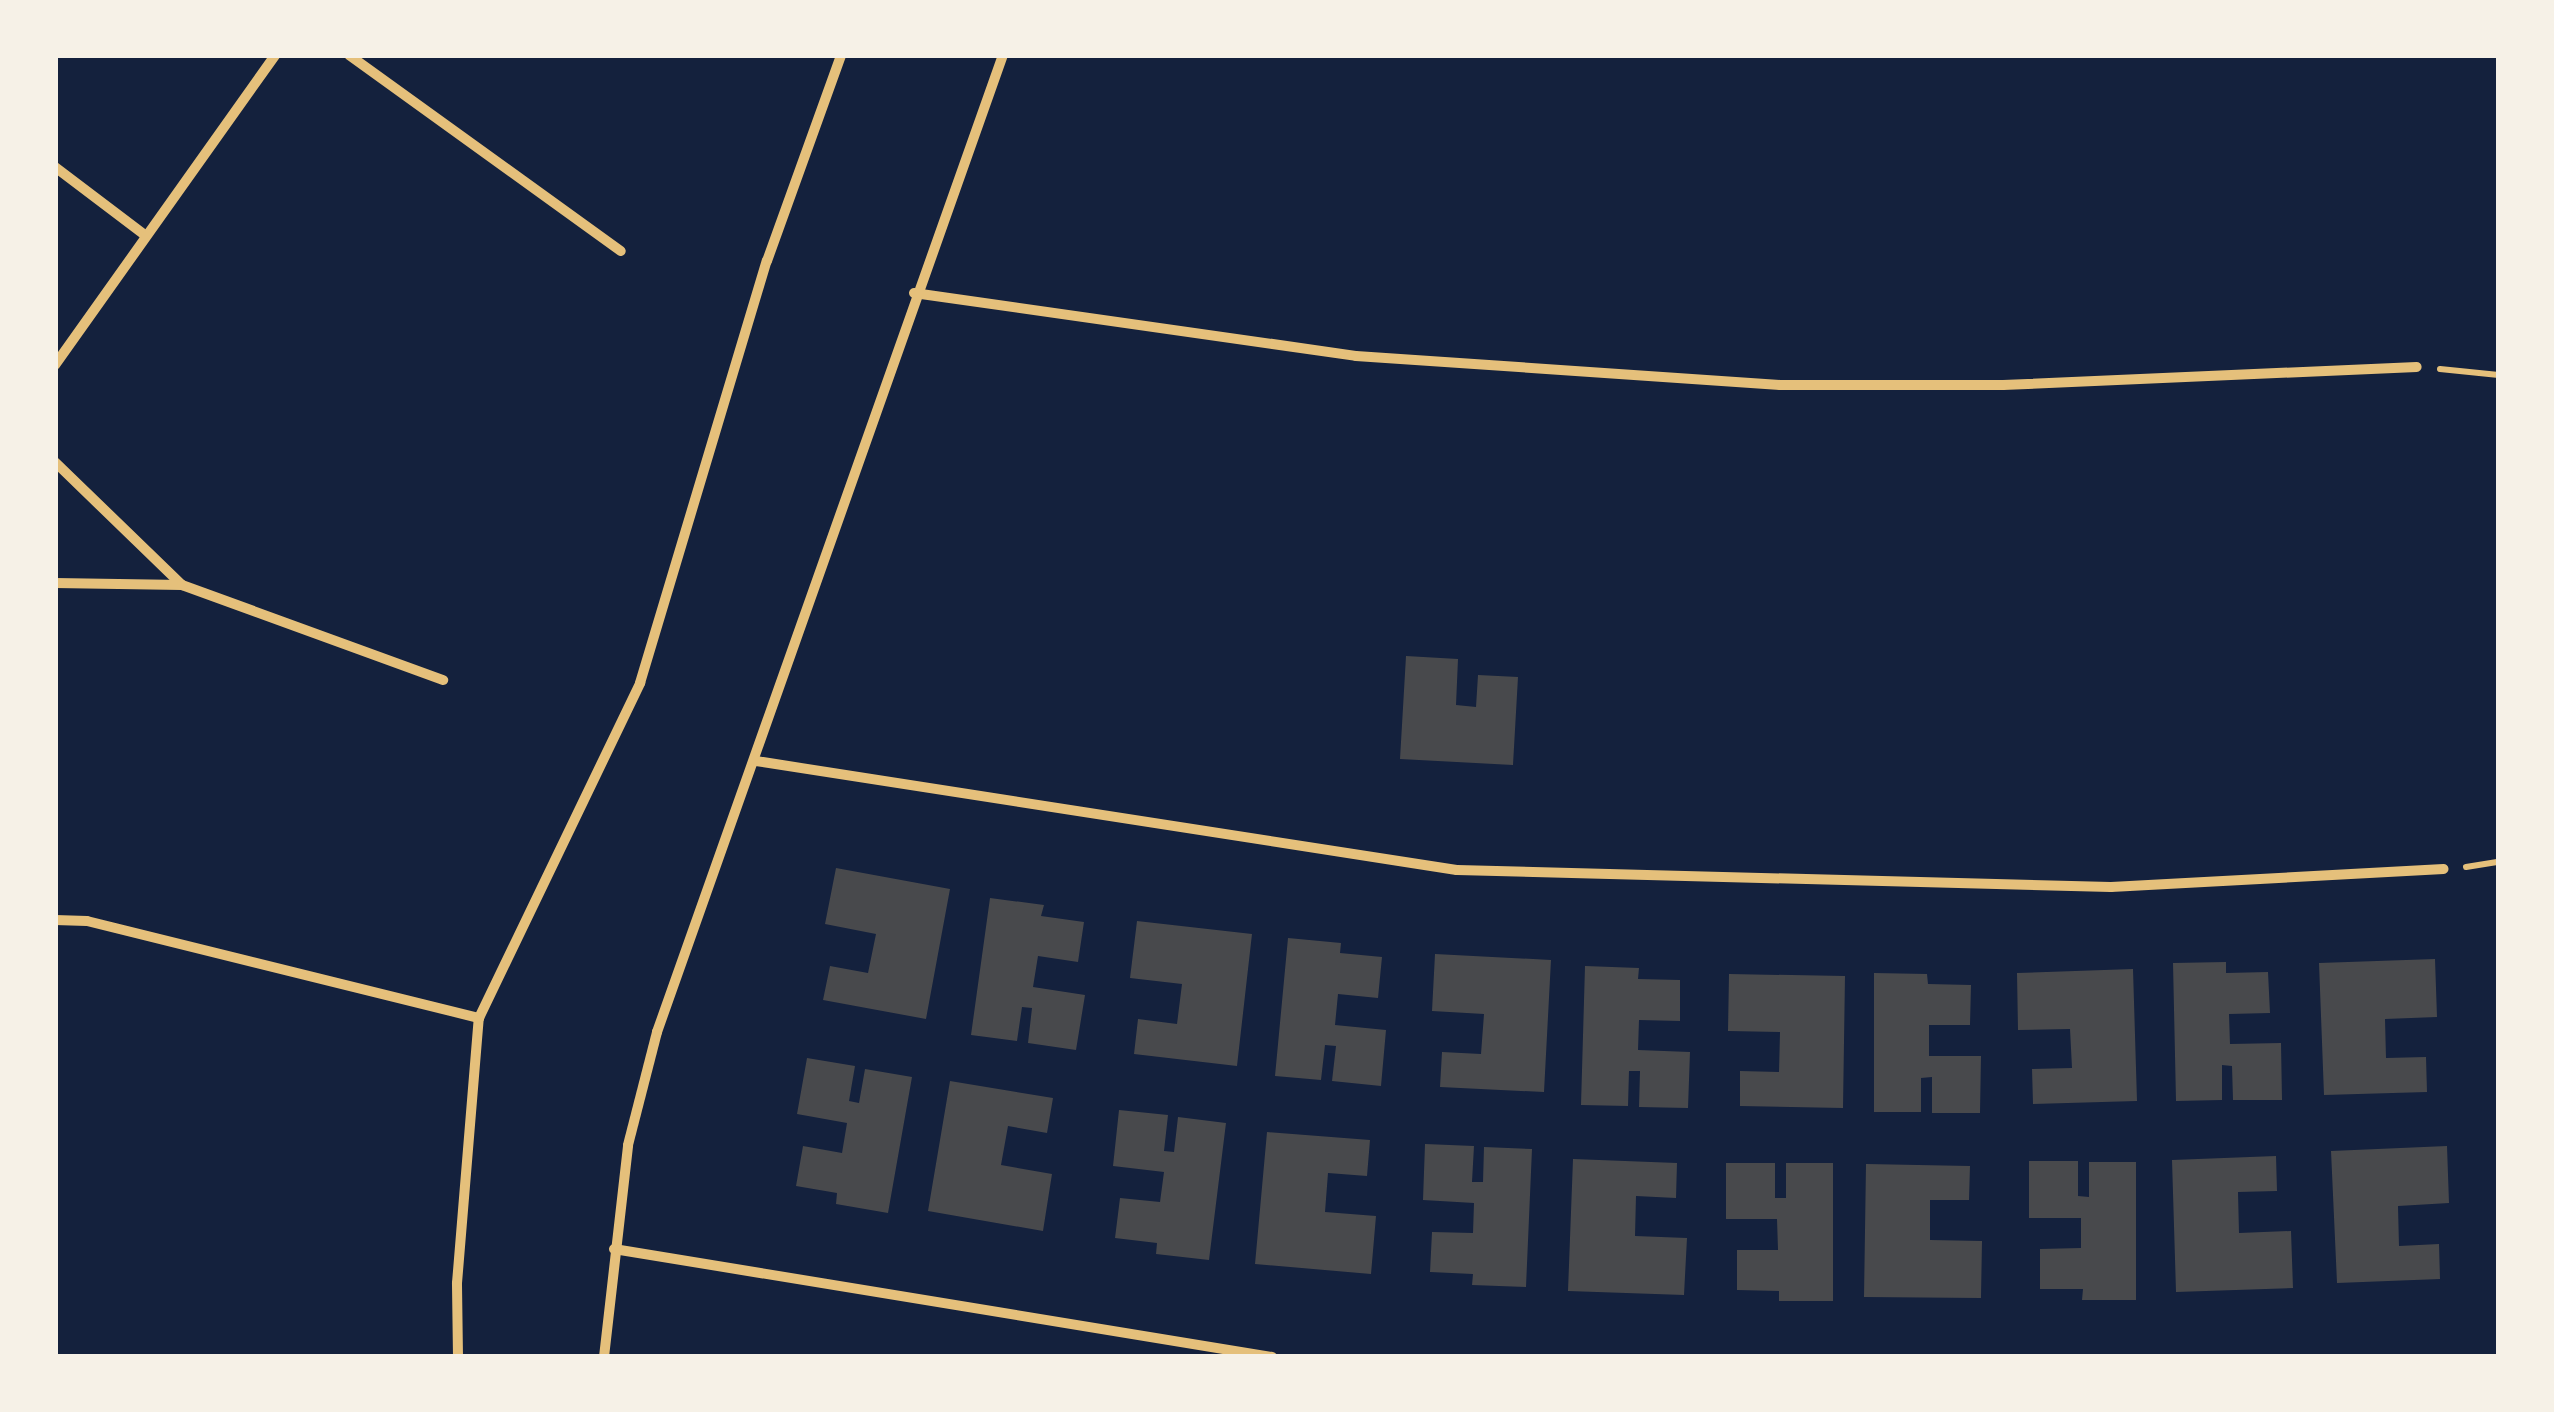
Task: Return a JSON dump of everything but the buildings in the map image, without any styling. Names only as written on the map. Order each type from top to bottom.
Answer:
[{"type":"street","points":[[55,364],[275,55]]},
{"type":"street","points":[[349,55],[621,251]]},
{"type":"street","points":[[458,1357],[457,1283],[479,1018],[640,683],[767,260],[840,55]]},
{"type":"street","points":[[604,1357],[628,1145],[657,1032],[756,762],[914,293],[1003,55]]},
{"type":"street","points":[[55,167],[145,235]]},
{"type":"street","points":[[914,293],[1356,356],[1780,385],[2003,386],[2418,367]]},
{"type":"street","points":[[55,462],[182,585]]},
{"type":"street","points":[[55,582],[182,585],[444,680]]},
{"type":"street","points":[[756,762],[1458,870],[2111,887],[2444,869]]},
{"type":"street","points":[[55,920],[87,922],[479,1018]]},
{"type":"street","points":[[614,1249],[1272,1357]]},
{"type":"path","points":[[2418,367],[2499,374]]}]
